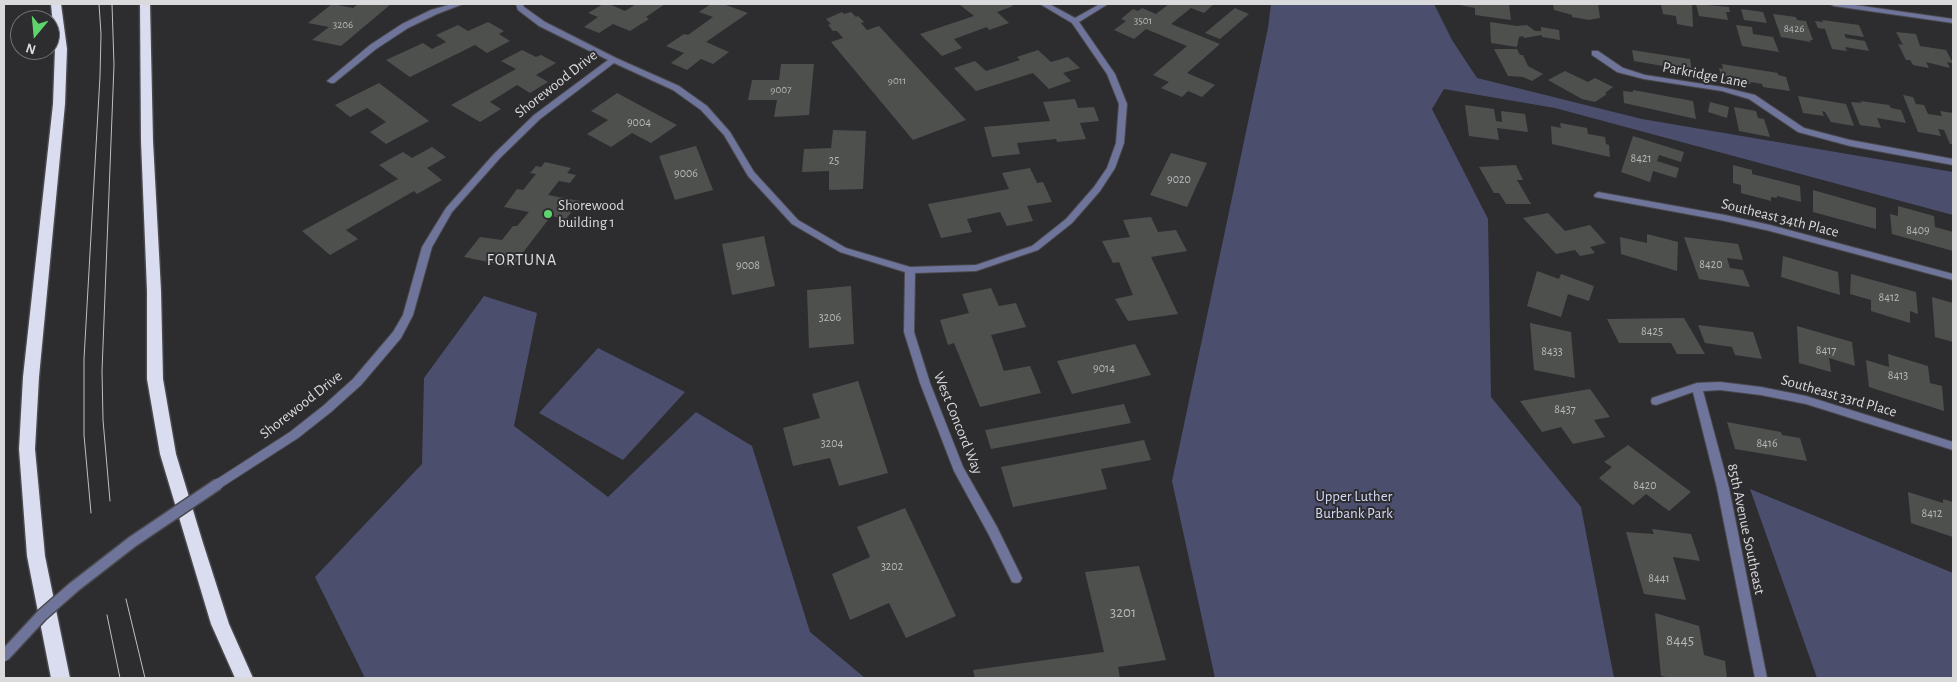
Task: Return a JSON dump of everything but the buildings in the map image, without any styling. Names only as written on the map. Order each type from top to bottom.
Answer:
[{"type":"highway","points":[[56,4],[61,49],[59,104],[31,377],[27,449],[36,556],[61,678]]},
{"type":"highway","points":[[145,4],[147,141],[154,291],[155,379],[168,454],[194,543],[220,624],[244,678]]},
{"type":"street","points":[[331,81],[373,47],[405,26],[434,12],[459,4]]},
{"type":"street","points":[[519,4],[521,8],[542,24],[613,60],[676,88],[704,108],[727,134],[751,174],[795,222],[843,250],[910,270],[976,268],[1035,248],[1069,221],[1097,189],[1111,168],[1120,143],[1123,104],[1110,74],[1075,21],[1044,4]]},
{"type":"street","points":[[1075,21],[1105,4]]},
{"type":"street","points":[[1834,4],[1953,21]]},
{"type":"street","name":"Parkridge Lane","points":[[1595,53],[1620,70],[1644,77],[1722,89],[1752,97],[1801,130],[1850,144],[1953,162]]},
{"type":"street","name":"Shorewood Drive","points":[[4,656],[42,615],[74,586],[132,542],[294,435],[357,382],[397,336],[408,314],[426,247],[449,210],[497,156],[537,117],[613,60]]},
{"type":"street","name":"Southeast 34th Place","points":[[1598,195],[1770,228],[1953,277]]},
{"type":"street","name":"West Concord Way","points":[[910,270],[909,332],[925,383],[958,468],[993,530],[1016,578]]},
{"type":"street","name":"Southeast 33rd Place","points":[[1656,401],[1697,387],[1720,386],[1761,390],[1806,400],[1953,446]]},
{"type":"street","name":"85th Avenue Southeast","points":[[1697,387],[1723,488],[1761,678]]},
{"type":"green space","name":"Upper Luther Burbank Park","points":[[1271,4],[1434,4],[1452,40],[1477,78],[1642,119],[1953,172],[1953,215],[1555,108],[1444,89],[1432,109],[1488,219],[1491,397],[1581,507],[1614,678],[1215,678],[1172,481],[1268,28]]},
{"type":"green space","points":[[484,296],[537,313],[514,426],[608,497],[696,412],[752,446],[810,632],[865,678],[365,678],[315,577],[422,464],[424,378]]},
{"type":"green space","points":[[598,348],[685,392],[623,460],[539,413]]},
{"type":"green space","points":[[1750,489],[1953,573],[1953,678],[1817,678]]},
{"type":"tram line","points":[[91,513],[84,435],[84,359],[100,76],[101,34],[99,4]]},
{"type":"tram line","points":[[110,501],[103,420],[102,371],[114,65],[112,4]]},
{"type":"tram line","points":[[126,599],[145,678]]},
{"type":"tram line","points":[[107,615],[120,678]]},
{"type":"place","name":"Shorewood building 1","points":[[548,214]]},
{"type":"district","name":"FORTUNA","points":[[522,260]]}]
